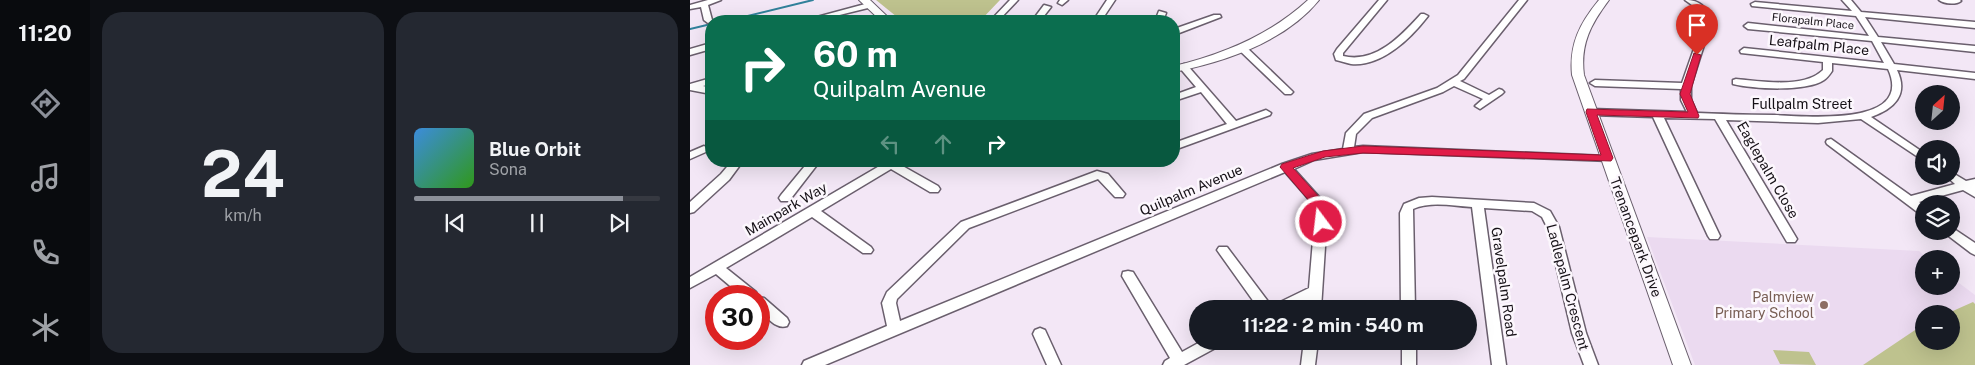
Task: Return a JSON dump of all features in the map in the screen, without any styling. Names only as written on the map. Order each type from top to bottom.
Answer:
[{"type":"street","points":[[690,6],[717,0]]},
{"type":"street","points":[[1000,15],[1014,0]]},
{"type":"street","points":[[1101,15],[1111,0]]},
{"type":"street","points":[[1180,68],[1242,48],[1280,28],[1314,0]]},
{"type":"street","points":[[1383,0],[1340,51],[1338,54],[1340,58],[1356,60],[1386,51],[1400,41],[1424,16]]},
{"type":"street","points":[[1348,150],[1354,128],[1368,116],[1440,90],[1466,72],[1523,0]]},
{"type":"street","name":"Trenancepark Drive","points":[[1604,0],[1583,28],[1576,49],[1578,75],[1682,365]]},
{"type":"street","points":[[1689,0],[1702,9],[1708,20],[1686,86],[1686,100],[1694,116]]},
{"type":"street","name":"Fullpalm Street","points":[[1591,112],[1818,120],[1863,116],[1884,108],[1894,98],[1897,88],[1891,67],[1859,14],[1846,0]]},
{"type":"street","points":[[1944,0],[1957,1]]},
{"type":"street","points":[[825,15],[866,2],[880,15]]},
{"type":"street","points":[[704,3],[707,15]]},
{"type":"street","points":[[1755,4],[1975,25]]},
{"type":"street","points":[[1041,15],[1047,7]]},
{"type":"street","points":[[1180,30],[1217,17]]},
{"type":"street","name":"Florapalm Place","points":[[1748,26],[1975,49]]},
{"type":"street","points":[[690,52],[705,48]]},
{"type":"street","points":[[1242,48],[1288,92]]},
{"type":"street","name":"Leafpalm Place","points":[[1744,51],[1975,76]]},
{"type":"street","points":[[1736,82],[1800,84],[1812,82],[1822,79],[1827,74],[1828,60]]},
{"type":"street","points":[[1180,69],[1234,125]]},
{"type":"street","points":[[1454,82],[1490,99]]},
{"type":"street","points":[[691,87],[705,83]]},
{"type":"street","points":[[1595,83],[1686,86]]},
{"type":"street","points":[[691,87],[705,90]]},
{"type":"street","points":[[1180,96],[1201,89]]},
{"type":"street","points":[[1480,106],[1499,92]]},
{"type":"street","points":[[1180,145],[1266,113]]},
{"type":"street","points":[[1657,114],[1714,236]]},
{"type":"street","points":[[1863,116],[1915,152]]},
{"type":"street","name":"Eaglepalm Close","points":[[1719,117],[1791,239]]},
{"type":"street","points":[[1831,142],[1915,204]]},
{"type":"street","points":[[690,156],[704,149]]},
{"type":"street","name":"Quilpalm Avenue","points":[[809,365],[1312,157],[1348,150],[1607,158]]},
{"type":"street","points":[[690,208],[733,167]]},
{"type":"street","points":[[785,198],[810,167]]},
{"type":"street","name":"Mainpark Way","points":[[690,283],[888,167]]},
{"type":"street","points":[[901,167],[934,189]]},
{"type":"street","points":[[1286,167],[1313,196],[1320,208],[1321,222],[1315,300]]},
{"type":"street","points":[[895,329],[889,303],[892,296],[955,233],[966,225],[1096,175],[1104,177],[1119,194]]},
{"type":"street","points":[[1960,181],[1972,187]]},
{"type":"street","points":[[1910,200],[1972,187]]},
{"type":"street","name":"Ladlepalm Crescent","points":[[1408,300],[1406,209],[1419,202],[1477,203],[1534,207],[1546,214],[1550,220],[1579,333],[1591,365]]},
{"type":"street","name":"Gravelpalm Road","points":[[1477,203],[1499,365]]},
{"type":"street","points":[[812,211],[867,250]]},
{"type":"street","points":[[1960,239],[1975,250]]},
{"type":"street","points":[[1223,250],[1260,300]]},
{"type":"street","points":[[717,267],[739,285]]},
{"type":"street","points":[[1128,276],[1174,363],[1199,350]]},
{"type":"street","points":[[1298,300],[1316,291]]},
{"type":"street","points":[[770,312],[782,322]]},
{"type":"street","points":[[1040,334],[1054,365]]},
{"type":"street","points":[[1308,365],[1310,350]]},
{"type":"street","points":[[1409,350],[1409,365]]},
{"type":"shaded area","name":"Palmview Primary School","points":[[1647,237],[1915,251],[1915,295],[1960,295],[1960,284],[1975,295],[1975,365],[1695,365]]},
{"type":"green space","points":[[876,0],[1000,0],[986,15],[895,15]]},
{"type":"green space","points":[[1973,302],[1975,304],[1975,365],[1863,365],[1915,330],[1915,350],[1960,350],[1960,308]]},
{"type":"green space","points":[[1773,350],[1809,352],[1816,365],[1780,364]]},
{"type":"waterway","points":[[752,15],[813,0]]},
{"type":"waterway","points":[[690,29],[705,25]]},
{"type":"place","name":"Palmview Primary School","points":[[1824,305]]},
{"type":"route","points":[[1321,222],[1320,208],[1317,202],[1286,167],[1323,154],[1363,149],[1607,158],[1591,112],[1694,116],[1685,94],[1697,55]]}]
